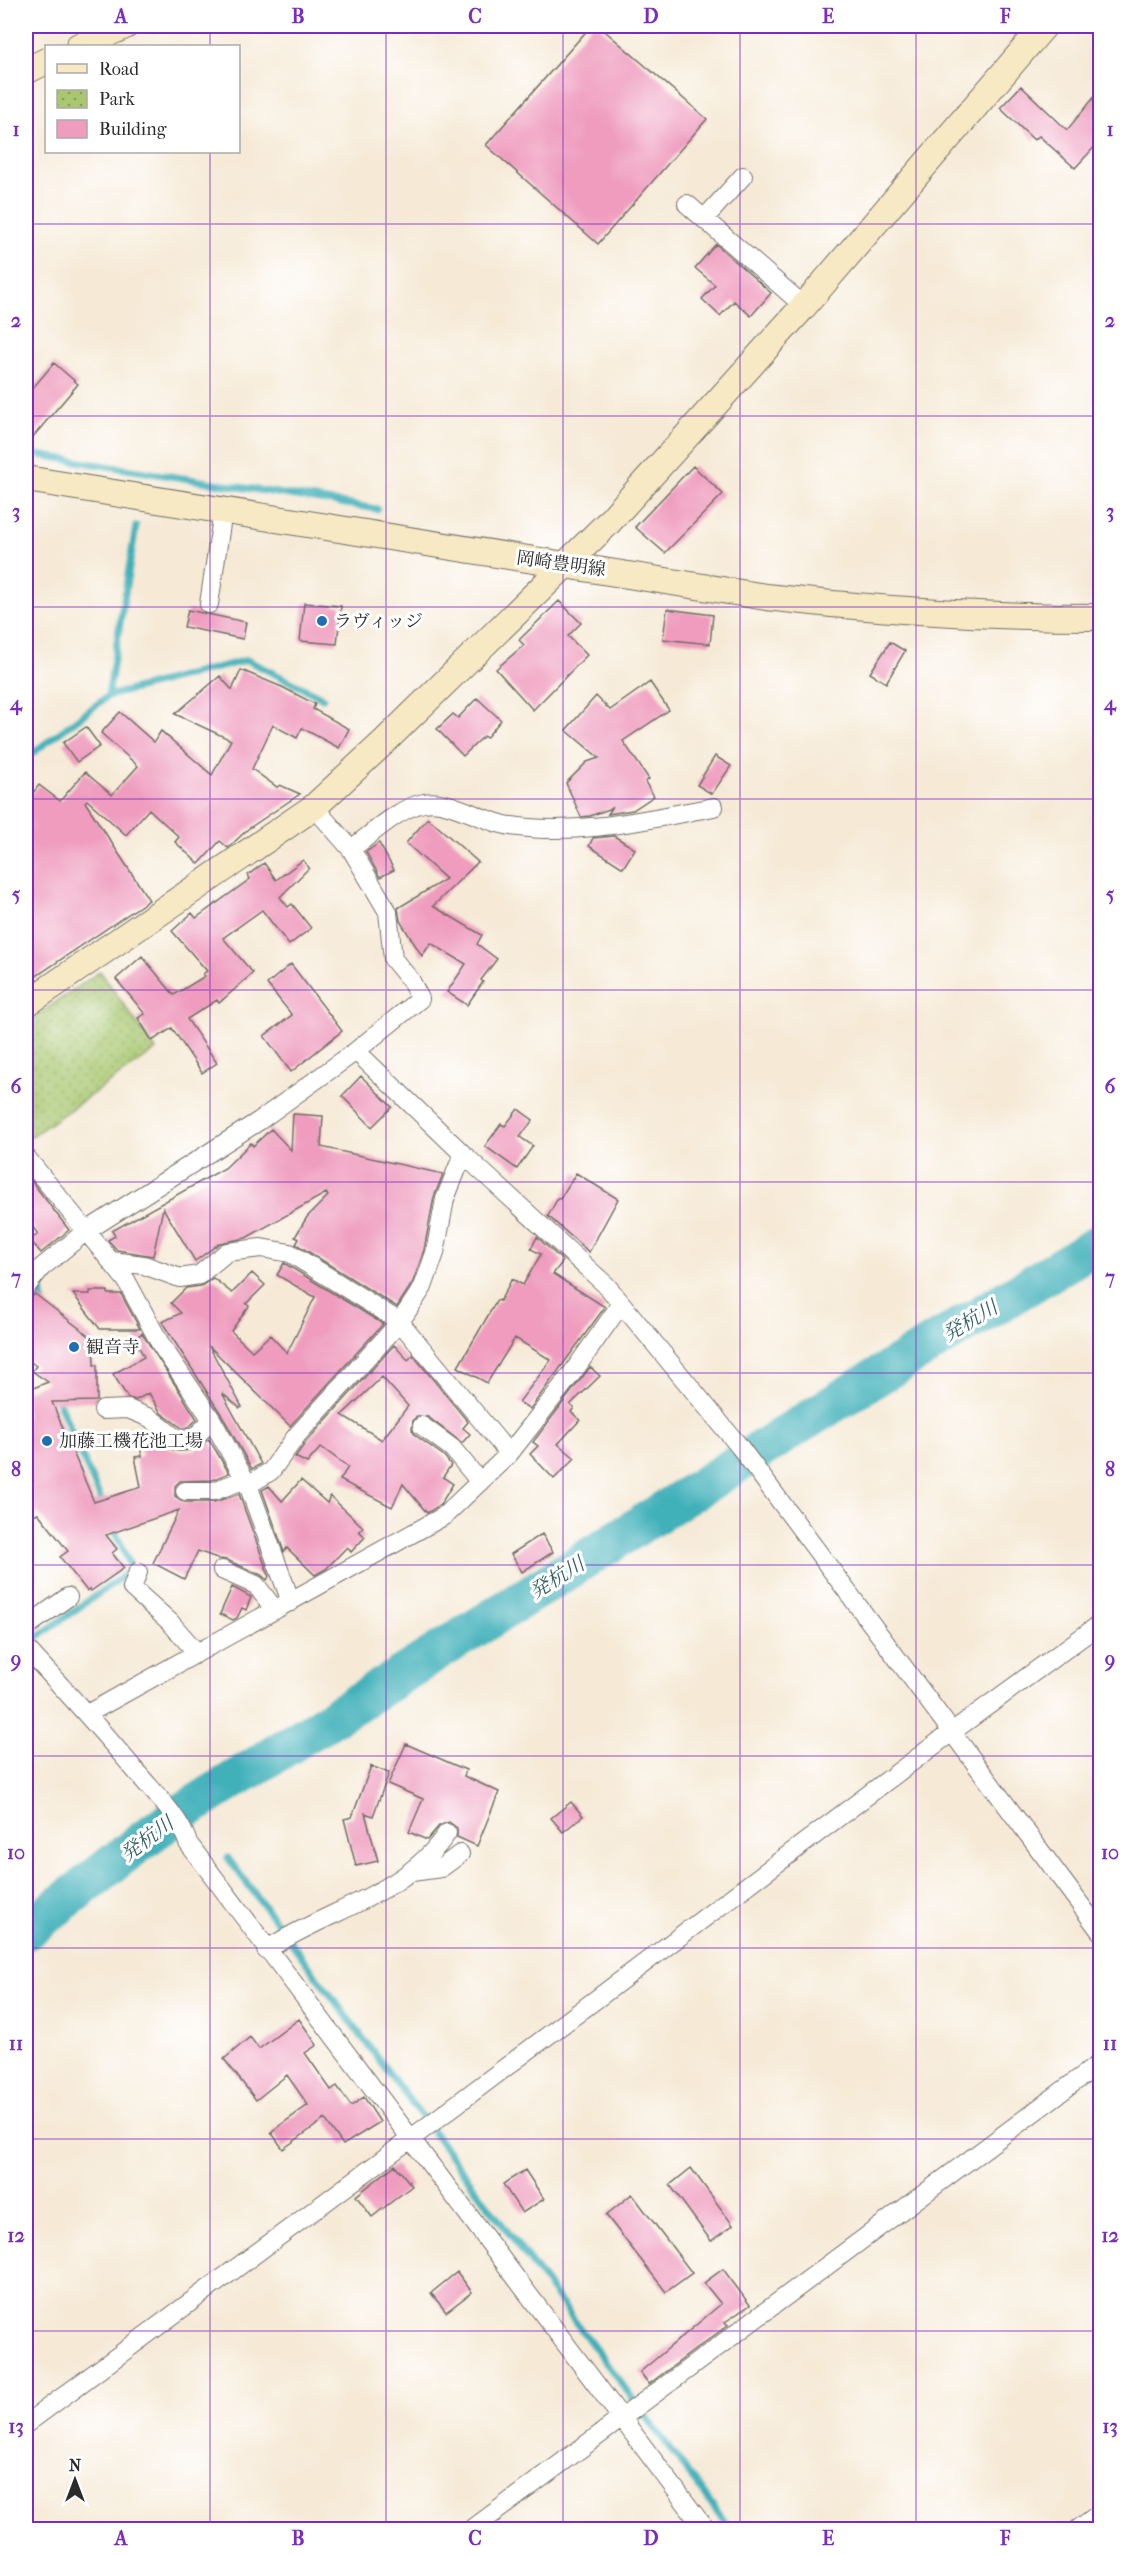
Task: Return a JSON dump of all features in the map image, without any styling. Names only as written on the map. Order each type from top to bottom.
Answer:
[{"type":"street","points":[[81,45],[125,26]]},
{"type":"street","points":[[26,1004],[314,807],[568,565],[804,306],[1044,26]]},
{"type":"street","points":[[26,71],[45,62]]},
{"type":"street","points":[[704,219],[743,176]]},
{"type":"street","points":[[687,204],[804,306]]},
{"type":"street","name":"岡崎豊明線","points":[[26,479],[766,597],[853,607],[1029,617],[1101,617]]},
{"type":"street","points":[[210,604],[223,511]]},
{"type":"street","points":[[351,849],[408,808],[425,802],[442,803],[473,816],[510,826],[546,828],[603,827],[714,807]]},
{"type":"street","points":[[26,1287],[41,1268],[85,1232],[259,1121],[356,1051],[420,999],[411,981],[393,959],[388,912],[351,849],[314,807]]},
{"type":"street","points":[[356,1051],[463,1154],[608,1287],[739,1446],[1101,1931]]},
{"type":"street","points":[[185,1491],[214,1491],[247,1482],[271,1471],[297,1435],[400,1322],[423,1287],[435,1253],[445,1198],[463,1154]]},
{"type":"street","points":[[26,1157],[126,1280],[161,1345],[212,1420],[247,1482],[283,1606]]},
{"type":"street","points":[[111,1261],[144,1265],[180,1278],[199,1275],[227,1252],[261,1248],[290,1253],[400,1322],[509,1454]]},
{"type":"street","points":[[87,1714],[444,1516],[509,1454],[573,1372],[621,1304]]},
{"type":"street","points":[[103,1410],[128,1408],[150,1418],[178,1440],[193,1439],[212,1420]]},
{"type":"street","points":[[422,1426],[452,1448],[480,1482]]},
{"type":"street","points":[[222,1570],[256,1585],[283,1606]]},
{"type":"street","points":[[138,1572],[132,1588],[170,1623],[197,1653]]},
{"type":"street","points":[[26,1627],[68,1597]]},
{"type":"street","points":[[26,2424],[415,2136],[953,1731],[1101,1624]]},
{"type":"street","points":[[26,1648],[87,1714],[164,1804],[185,1833],[188,1843],[274,1945],[706,2529]]},
{"type":"street","points":[[274,1945],[348,1908],[412,1872],[435,1852],[447,1833]]},
{"type":"street","points":[[412,1872],[441,1868],[460,1854]]},
{"type":"street","points":[[471,2529],[1101,2063]]},
{"type":"street","points":[[1077,2529],[1101,2513]]},
{"type":"green space","points":[[100,971],[156,1050],[26,1140],[26,1023]]},
{"type":"building","points":[[591,26],[599,26],[707,119],[598,244],[486,145]]},
{"type":"building","points":[[1021,86],[1067,130],[1101,89],[1101,140],[1075,168],[1039,136],[1034,140],[1000,108]]},
{"type":"building","points":[[716,244],[771,293],[751,316],[734,301],[720,316],[702,299],[715,285],[695,268]]},
{"type":"building","points":[[54,363],[78,384],[26,445],[26,396]]},
{"type":"building","points":[[693,466],[723,494],[665,553],[635,527]]},
{"type":"building","points":[[559,601],[581,623],[568,636],[587,655],[533,710],[496,669],[524,645],[519,640]]},
{"type":"building","points":[[304,603],[341,606],[337,644],[300,641]]},
{"type":"building","points":[[667,609],[713,615],[710,644],[663,639]]},
{"type":"building","points":[[188,610],[246,622],[243,639],[184,627]]},
{"type":"building","points":[[890,642],[905,651],[886,683],[870,673]]},
{"type":"building","points":[[241,670],[315,704],[313,709],[349,729],[339,748],[302,728],[297,738],[273,725],[252,769],[277,787],[280,785],[300,794],[248,829],[228,848],[220,841],[199,864],[175,842],[179,837],[149,809],[126,835],[87,800],[85,802],[149,900],[26,983],[26,802],[39,785],[60,801],[85,772],[112,795],[138,766],[101,733],[120,712],[154,742],[161,731],[212,775],[231,740],[175,714],[220,676],[232,690]]},
{"type":"building","points":[[650,682],[669,710],[623,741],[649,779],[645,782],[654,796],[633,810],[608,814],[612,808],[581,817],[566,783],[587,762],[599,758],[566,730],[596,696],[610,710]]},
{"type":"building","points":[[477,698],[501,720],[486,738],[484,736],[463,756],[437,729],[453,714],[458,718]]},
{"type":"building","points":[[86,727],[100,746],[77,762],[63,743]]},
{"type":"building","points":[[715,756],[731,766],[712,794],[697,785]]},
{"type":"building","points":[[428,818],[478,862],[433,906],[482,935],[477,944],[497,959],[481,980],[483,982],[467,1005],[447,992],[466,964],[431,943],[422,956],[400,921],[398,908],[446,879],[406,843]]},
{"type":"building","points":[[614,836],[635,849],[623,868],[589,846],[593,838]]},
{"type":"building","points":[[379,843],[394,870],[380,877],[366,852]]},
{"type":"building","points":[[303,860],[309,868],[280,897],[288,907],[292,904],[311,928],[289,945],[262,910],[223,938],[253,973],[219,1003],[217,1000],[187,1019],[217,1063],[202,1073],[172,1028],[152,1041],[138,1018],[145,1014],[116,979],[142,956],[174,995],[205,976],[203,974],[207,971],[172,931],[192,913],[196,918],[250,879],[248,875],[264,863],[276,880]]},
{"type":"building","points":[[291,964],[342,1031],[291,1072],[264,1036],[292,1015],[267,984]]},
{"type":"building","points":[[361,1076],[392,1107],[372,1127],[342,1096]]},
{"type":"building","points":[[518,1109],[533,1120],[520,1137],[533,1146],[517,1169],[485,1146],[501,1124],[505,1126]]},
{"type":"building","points":[[293,1114],[323,1116],[321,1147],[443,1174],[434,1197],[424,1250],[413,1282],[397,1307],[296,1244],[299,1239],[295,1237],[307,1217],[328,1196],[326,1193],[246,1238],[220,1243],[195,1261],[163,1208],[153,1256],[117,1250],[108,1240],[115,1236],[112,1231],[225,1168],[251,1143],[253,1146],[271,1129],[291,1150]]},
{"type":"building","points":[[576,1173],[618,1199],[589,1252],[548,1216]]},
{"type":"building","points":[[26,1174],[69,1230],[41,1253],[30,1240],[38,1234],[26,1218]]},
{"type":"building","points":[[537,1237],[563,1261],[553,1274],[605,1307],[530,1409],[519,1402],[551,1360],[515,1338],[487,1383],[458,1367],[497,1300],[500,1301],[512,1279],[523,1285],[541,1254],[531,1249]]},
{"type":"building","points":[[284,1263],[383,1324],[290,1426],[209,1346],[242,1407],[240,1408],[222,1393],[261,1464],[252,1469],[221,1414],[162,1322],[181,1313],[171,1303],[186,1288],[201,1286],[213,1278],[232,1293],[252,1273],[265,1285],[246,1304],[249,1306],[231,1331],[252,1351],[270,1335],[287,1353],[315,1297],[277,1275]]},
{"type":"building","points":[[90,1291],[121,1294],[140,1329],[100,1329],[73,1294],[90,1294]]},
{"type":"building","points":[[35,1294],[93,1339],[94,1365],[97,1365],[97,1401],[52,1402],[94,1502],[141,1487],[135,1457],[142,1456],[139,1442],[158,1439],[171,1449],[179,1451],[195,1450],[209,1439],[229,1473],[212,1480],[180,1481],[175,1486],[175,1496],[184,1502],[214,1502],[239,1494],[269,1576],[267,1580],[227,1560],[198,1551],[184,1579],[153,1563],[179,1510],[106,1535],[117,1549],[112,1553],[124,1568],[91,1591],[90,1589],[87,1591],[60,1557],[68,1551],[38,1513],[26,1518],[26,1391],[48,1382],[32,1371],[36,1366],[26,1358],[26,1303]]},
{"type":"building","points":[[142,1333],[197,1419],[188,1428],[182,1428],[161,1413],[149,1393],[136,1400],[128,1398],[113,1374],[144,1357],[135,1339]]},
{"type":"building","points":[[394,1345],[408,1360],[413,1355],[468,1422],[463,1428],[470,1434],[462,1443],[428,1417],[418,1416],[413,1420],[412,1430],[415,1435],[444,1456],[451,1465],[443,1477],[453,1484],[440,1505],[427,1513],[403,1484],[392,1507],[340,1480],[348,1467],[321,1447],[307,1463],[295,1457]],"holes":[[[382,1377],[408,1406],[382,1440],[342,1415]]]},
{"type":"building","points":[[590,1367],[600,1376],[570,1405],[574,1408],[571,1412],[580,1420],[558,1444],[575,1458],[554,1479],[530,1454],[538,1446],[533,1442]]},
{"type":"building","points":[[301,1480],[327,1503],[330,1496],[363,1527],[359,1531],[365,1537],[351,1552],[347,1547],[326,1569],[315,1575],[287,1548],[284,1552],[262,1490],[269,1486],[282,1501]]},
{"type":"building","points":[[542,1534],[553,1552],[522,1572],[511,1554]]},
{"type":"building","points":[[232,1587],[251,1597],[246,1610],[242,1608],[237,1618],[233,1620],[220,1614]]},
{"type":"building","points":[[406,1744],[466,1770],[464,1776],[499,1792],[477,1846],[457,1837],[457,1828],[449,1822],[439,1826],[427,1840],[409,1832],[423,1799],[388,1784]]},
{"type":"building","points":[[371,1766],[389,1773],[373,1816],[365,1813],[378,1861],[356,1866],[344,1819],[352,1817]]},
{"type":"building","points":[[571,1802],[583,1816],[563,1832],[551,1818]]},
{"type":"building","points":[[299,2019],[317,2045],[305,2053],[331,2090],[337,2086],[351,2106],[364,2097],[380,2122],[343,2145],[325,2119],[283,2149],[271,2132],[308,2105],[287,2075],[256,2100],[224,2059],[250,2037],[259,2049]]},
{"type":"building","points":[[395,2165],[412,2186],[372,2217],[356,2196]]},
{"type":"building","points":[[691,2168],[733,2225],[711,2241],[670,2185]]},
{"type":"building","points":[[525,2170],[544,2199],[522,2213],[503,2184]]},
{"type":"building","points":[[632,2194],[692,2273],[666,2292],[606,2215]]},
{"type":"building","points":[[723,2269],[750,2305],[725,2322],[728,2325],[649,2384],[640,2372],[721,2304],[704,2283]]},
{"type":"building","points":[[457,2272],[472,2292],[446,2312],[431,2293]]},
{"type":"waterway","points":[[26,453],[377,509]]},
{"type":"waterway","points":[[108,696],[136,526]]},
{"type":"waterway","points":[[26,758],[108,696],[247,660],[323,698]]},
{"type":"waterway","name":"発杭川","points":[[26,1931],[152,1833],[189,1808],[860,1387],[1100,1243]]},
{"type":"waterway","points":[[70,1255],[83,1246]]},
{"type":"waterway","points":[[43,1308],[41,1283],[45,1275]]},
{"type":"waterway","points":[[56,1396],[104,1507]]},
{"type":"waterway","points":[[26,1645],[132,1570],[112,1525]]},
{"type":"waterway","points":[[228,1858],[731,2530]]},
{"type":"place","name":"ラヴィッジ","points":[[322,621]]},
{"type":"place","name":"観音寺","points":[[74,1347]]},
{"type":"place","name":"加藤工機花池工場","points":[[47,1441]]}]
